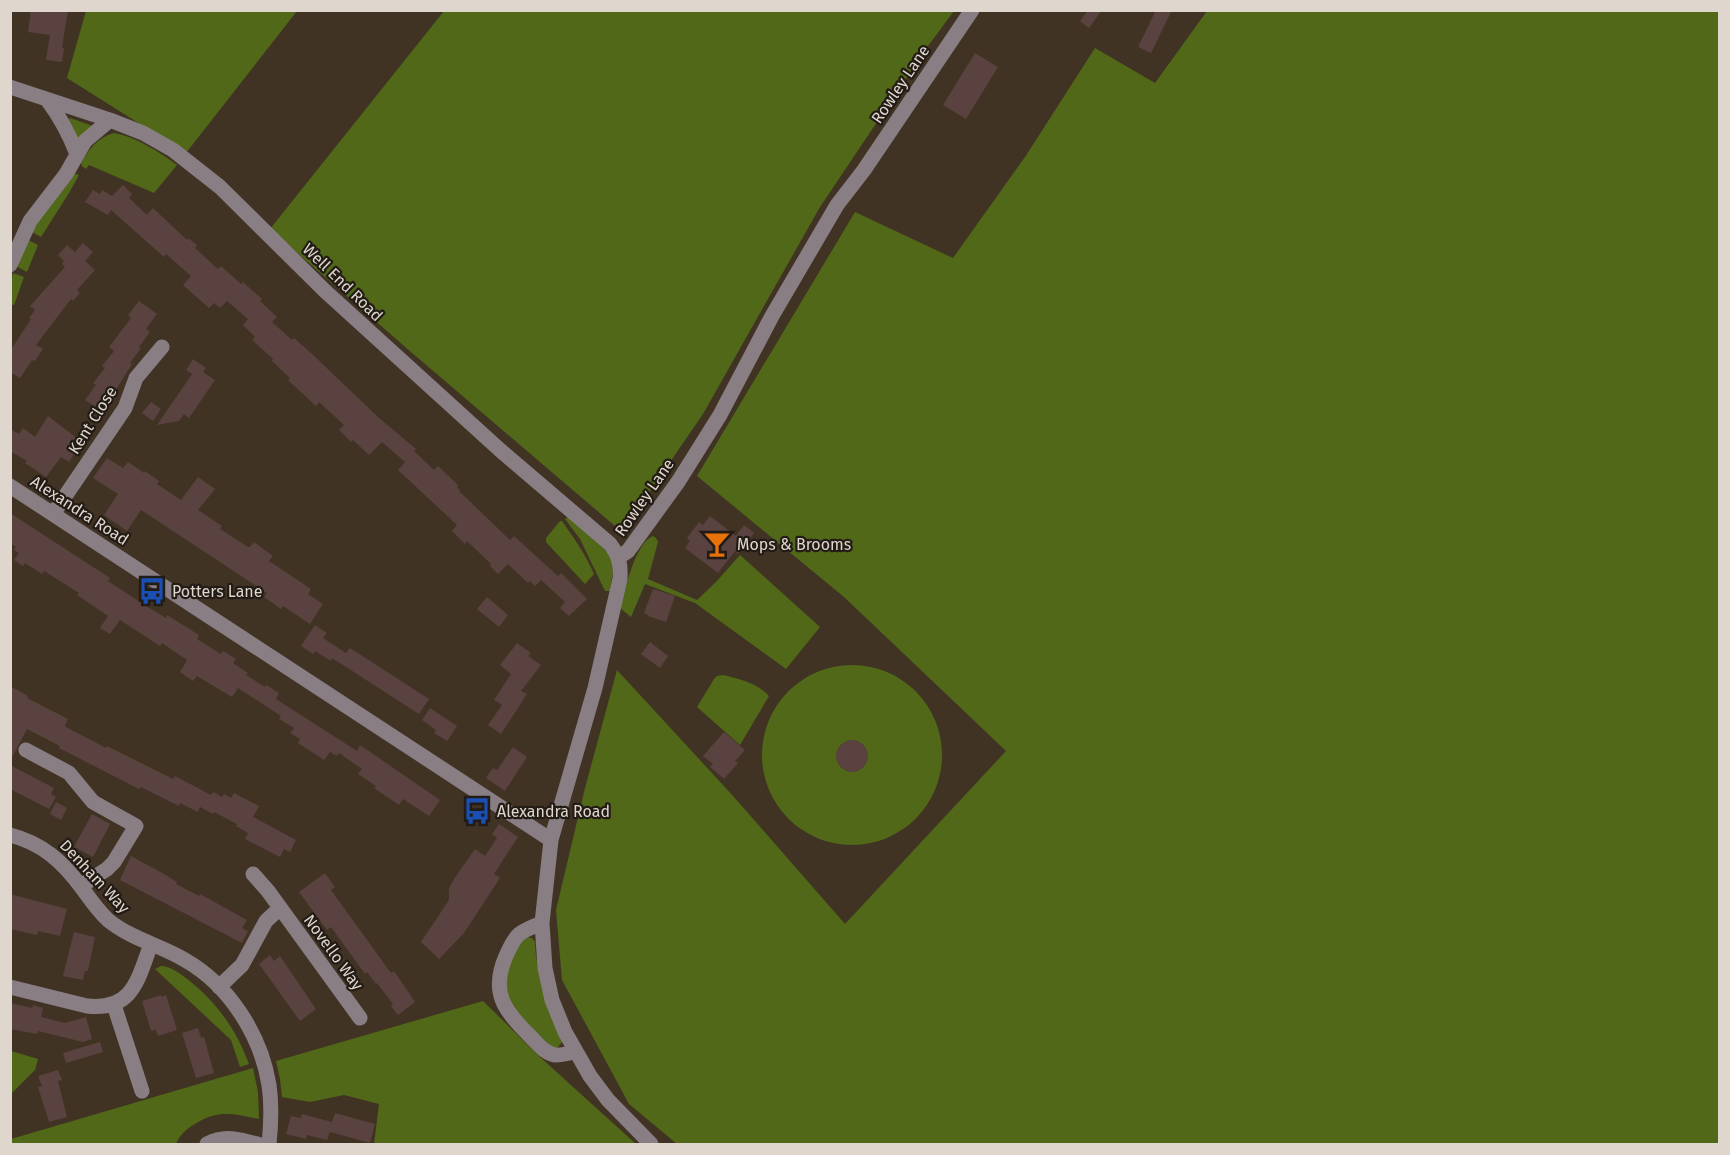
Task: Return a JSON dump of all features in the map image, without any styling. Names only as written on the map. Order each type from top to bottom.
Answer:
[{"type":"street","name":"Rowley Lane","points":[[651,1144],[608,1100],[590,1076],[565,1032],[552,1000],[545,968],[542,923],[551,840],[595,688],[620,579],[619,557],[628,551],[678,482],[720,415],[772,316],[837,205],[864,170],[972,10]]},
{"type":"street","name":"Well End Road","points":[[10,87],[110,120],[173,150],[219,186],[325,291],[500,450],[610,544],[619,557]]},
{"type":"street","points":[[48,100],[69,134],[77,154]]},
{"type":"street","points":[[10,265],[30,221],[66,174],[85,141],[110,120]]},
{"type":"street","name":"Kent Close","points":[[53,514],[125,408],[136,378],[162,347]]},
{"type":"street","name":"Alexandra Road","points":[[10,486],[551,840]]},
{"type":"street","points":[[26,750],[69,773],[93,802],[135,826],[114,862],[81,886]]},
{"type":"street","name":"Denham Way","points":[[10,835],[45,849],[68,870],[103,916],[114,925],[129,935],[172,952],[206,974],[219,987],[244,1019],[264,1062],[271,1108],[269,1144]]},
{"type":"street","name":"Novello Way","points":[[253,874],[360,1017]]},
{"type":"street","name":"Novello Way","points":[[219,987],[242,965],[266,921],[280,908]]},
{"type":"street","points":[[542,923],[521,931],[513,939],[500,968],[498,984],[501,999],[517,1023],[546,1051],[556,1055],[576,1052]]},
{"type":"street","points":[[10,987],[87,1006],[99,1008],[114,1005],[126,997],[136,985],[151,944]]},
{"type":"street","points":[[114,1005],[142,1090]]},
{"type":"street","points":[[207,1144],[229,1138],[258,1144]]},
{"type":"green space","points":[[86,11],[297,11],[186,153],[67,78]]},
{"type":"green space","points":[[444,11],[954,11],[820,207],[703,414],[622,532],[270,229]]},
{"type":"green space","points":[[1207,11],[1719,11],[1719,1144],[677,1144],[629,1104],[562,980],[556,910],[585,788],[617,670],[734,797],[845,924],[1006,751],[844,597],[697,476],[855,212],[953,258],[1025,157],[1095,48],[1155,83]]},
{"type":"green space","points":[[69,119],[93,126],[79,141]]},
{"type":"green space","points":[[114,133],[139,141],[177,165],[154,193],[89,165],[86,169],[82,166],[81,163],[94,144]]},
{"type":"green space","points":[[73,173],[79,175],[41,237],[30,231]]},
{"type":"green space","points":[[28,240],[38,245],[27,272],[16,264]]},
{"type":"green space","points":[[13,273],[24,277],[14,305],[10,304]]},
{"type":"green space","points":[[568,517],[599,544],[609,556],[613,569],[610,591],[605,591],[580,539],[565,519]]},
{"type":"green space","points":[[560,521],[580,547],[594,574],[585,584],[546,542],[546,538]]},
{"type":"green space","points":[[653,536],[658,542],[648,579],[697,600],[740,555],[820,627],[786,669],[695,603],[645,584],[631,617],[620,608],[636,557],[647,540]]},
{"type":"green space","points":[[852,665],[870,666],[887,672],[916,691],[935,720],[941,737],[941,773],[935,790],[916,819],[887,838],[870,844],[852,845],[834,844],[817,838],[788,819],[769,790],[763,773],[762,755],[763,737],[769,720],[788,691],[817,672],[834,666]]},
{"type":"green space","points":[[723,675],[754,685],[769,696],[740,745],[697,707],[714,679]]},
{"type":"green space","points":[[525,937],[532,938],[535,942],[541,980],[562,1042],[558,1047],[554,1048],[549,1045],[518,1014],[508,1000],[505,979],[519,942]]},
{"type":"green space","points":[[161,966],[171,968],[186,978],[216,1006],[238,1039],[249,1064],[240,1067],[231,1040],[155,969]]},
{"type":"green space","points":[[483,1001],[540,1057],[636,1144],[374,1144],[379,1104],[344,1095],[310,1102],[282,1097],[276,1061]]},
{"type":"green space","points":[[11,1051],[38,1059],[35,1070],[11,1094]]},
{"type":"green space","points":[[253,1068],[258,1092],[259,1119],[234,1114],[211,1116],[189,1128],[176,1144],[11,1144],[11,1139]]},
{"type":"building","points":[[31,10],[68,10],[62,62],[46,60],[50,35],[28,32]]},
{"type":"building","points":[[1088,10],[1102,10],[1089,28],[1080,21]]},
{"type":"building","points":[[1156,10],[1172,10],[1151,53],[1138,47]]},
{"type":"building","points":[[975,53],[998,67],[966,119],[943,105]]},
{"type":"building","points":[[123,185],[132,194],[129,198],[147,215],[153,208],[187,240],[188,238],[197,245],[195,248],[218,269],[221,266],[241,284],[243,282],[277,317],[272,322],[311,353],[378,417],[416,449],[414,451],[434,470],[438,466],[458,485],[459,491],[510,540],[514,536],[558,576],[561,573],[587,599],[569,616],[560,608],[565,602],[541,580],[535,586],[530,581],[528,583],[508,564],[498,574],[467,541],[465,544],[452,531],[457,525],[398,470],[405,462],[382,442],[369,455],[339,430],[344,425],[319,402],[316,406],[288,380],[290,378],[272,361],[273,359],[252,340],[255,337],[243,325],[248,319],[227,301],[220,308],[214,303],[209,308],[183,285],[191,276],[166,254],[164,257],[111,210],[108,215],[85,202],[93,190],[100,194],[102,190],[112,196]]},
{"type":"building","points":[[83,243],[93,252],[85,261],[95,270],[77,290],[80,293],[73,301],[71,299],[36,345],[43,349],[20,378],[10,372],[10,351],[35,310],[30,306],[65,267],[62,264],[64,261],[58,255],[67,245],[75,252]]},
{"type":"building","points":[[139,301],[157,314],[146,329],[150,332],[139,347],[141,348],[112,396],[114,398],[106,408],[100,404],[97,408],[85,400],[96,385],[93,383],[105,368],[102,366],[114,351],[109,347],[131,318],[128,315]]},
{"type":"building","points":[[193,359],[206,368],[203,372],[215,380],[189,418],[184,414],[179,421],[157,425],[192,374],[186,370]]},
{"type":"building","points":[[151,402],[161,409],[153,421],[142,413]]},
{"type":"building","points":[[48,416],[82,442],[69,462],[61,457],[46,477],[25,463],[27,461],[10,451],[10,429],[19,434],[23,428],[35,437]]},
{"type":"building","points":[[107,458],[123,468],[128,462],[144,473],[145,471],[159,481],[157,484],[181,500],[198,477],[215,489],[198,510],[222,526],[220,529],[248,547],[254,542],[273,556],[269,561],[311,589],[308,594],[323,604],[310,624],[283,606],[281,609],[264,597],[267,593],[141,510],[127,531],[104,515],[118,494],[93,478]]},
{"type":"building","points":[[10,513],[110,578],[108,581],[146,606],[166,618],[167,615],[199,635],[197,639],[221,654],[223,651],[236,659],[233,663],[248,673],[246,675],[279,693],[276,699],[357,751],[360,745],[440,800],[429,816],[403,799],[399,805],[374,788],[376,786],[358,774],[362,769],[339,753],[337,756],[330,752],[324,760],[298,743],[300,739],[290,733],[294,728],[279,719],[281,716],[238,688],[232,697],[197,676],[193,681],[180,672],[187,660],[162,643],[160,646],[120,620],[110,634],[100,628],[108,616],[77,595],[79,593],[44,571],[42,574],[25,563],[23,566],[14,560],[19,553],[10,543]]},
{"type":"building","name":"Mops & Brooms","points":[[710,516],[736,536],[744,525],[754,533],[738,554],[735,551],[718,573],[685,548],[690,541],[687,538],[699,522],[703,525]]},
{"type":"building","points":[[653,589],[675,596],[666,622],[644,613]]},
{"type":"building","points":[[487,597],[508,615],[499,627],[477,609]]},
{"type":"building","points":[[315,625],[327,633],[323,638],[346,653],[350,648],[429,699],[419,714],[332,658],[331,661],[301,646]]},
{"type":"building","points":[[650,642],[668,656],[660,668],[641,654]]},
{"type":"building","points":[[517,643],[531,653],[528,656],[541,665],[521,691],[527,694],[501,734],[488,725],[502,705],[494,700],[511,674],[500,665]]},
{"type":"building","points":[[10,686],[28,696],[27,698],[68,719],[66,727],[106,748],[107,746],[173,779],[175,776],[211,795],[213,792],[222,797],[224,794],[231,798],[234,793],[259,806],[253,817],[296,840],[290,852],[284,849],[280,857],[245,839],[248,833],[236,826],[237,824],[214,812],[213,814],[200,807],[198,812],[180,803],[179,806],[141,787],[139,789],[27,729],[10,761]]},
{"type":"building","points":[[430,708],[457,726],[447,741],[434,733],[436,730],[422,720]]},
{"type":"building","points":[[724,732],[745,750],[735,761],[738,763],[724,779],[710,767],[713,764],[703,756]]},
{"type":"building","points":[[852,740],[863,745],[868,756],[863,767],[852,772],[841,767],[836,756],[841,745]]},
{"type":"building","points":[[513,747],[527,757],[505,791],[486,778],[493,768],[497,770]]},
{"type":"building","points":[[10,765],[54,788],[51,794],[56,797],[49,809],[10,789]]},
{"type":"building","points":[[56,802],[67,808],[61,820],[50,814]]},
{"type":"building","points":[[92,814],[110,824],[93,857],[74,847]]},
{"type":"building","points":[[499,824],[518,837],[494,874],[500,878],[464,933],[439,959],[421,942],[449,900],[449,888],[454,879],[475,849],[485,856],[497,838],[492,834]]},
{"type":"building","points":[[131,856],[177,882],[176,884],[199,896],[200,894],[247,920],[242,928],[248,931],[242,943],[120,880]]},
{"type":"building","points":[[325,873],[335,887],[331,890],[391,973],[394,971],[415,1002],[398,1015],[391,1006],[393,1004],[377,983],[367,972],[365,974],[331,927],[327,930],[299,892]]},
{"type":"building","points":[[10,894],[67,909],[60,936],[38,931],[37,935],[10,929]]},
{"type":"building","points":[[74,932],[95,937],[88,971],[85,971],[83,980],[63,976]]},
{"type":"building","points":[[270,955],[274,961],[280,956],[316,1009],[300,1021],[259,964]]},
{"type":"building","points":[[161,995],[162,997],[166,995],[177,1030],[158,1036],[156,1030],[151,1031],[142,1001]]},
{"type":"building","points":[[10,1003],[43,1008],[41,1017],[65,1023],[86,1017],[92,1039],[83,1042],[38,1031],[37,1034],[10,1029]]},
{"type":"building","points":[[198,1028],[201,1038],[204,1037],[214,1073],[196,1078],[182,1033]]},
{"type":"building","points":[[100,1042],[103,1052],[66,1063],[63,1053]]},
{"type":"building","points":[[58,1070],[62,1080],[58,1081],[67,1117],[49,1122],[38,1087],[42,1086],[38,1076]]},
{"type":"building","points":[[335,1113],[375,1124],[370,1143],[330,1132],[327,1140],[307,1135],[306,1139],[286,1134],[291,1116],[301,1118],[302,1114],[332,1122]]},
{"type":"place","name":"Mops & Brooms","points":[[717,544]]},
{"type":"place","name":"Potters Lane","points":[[152,591]]},
{"type":"place","name":"Alexandra Road","points":[[477,811]]}]
